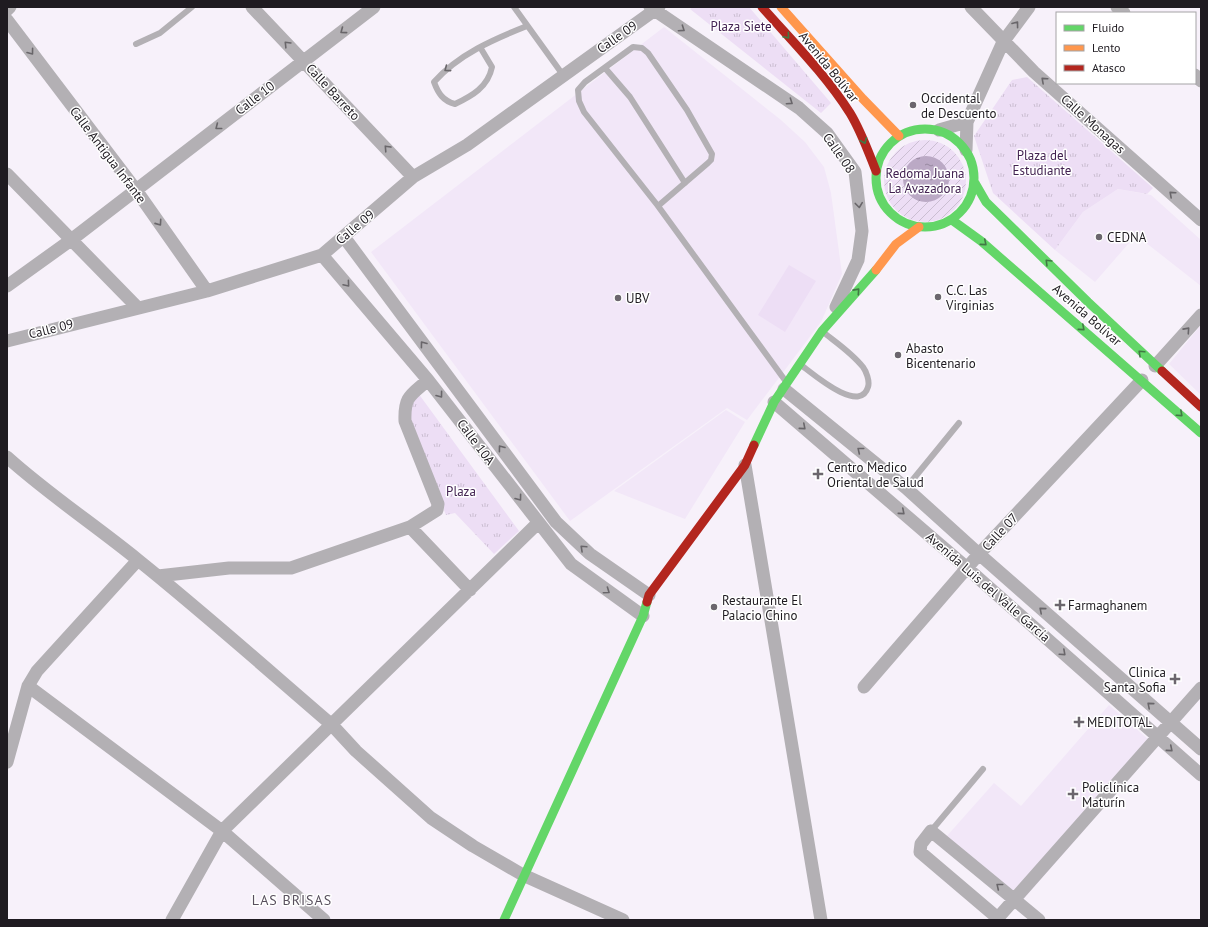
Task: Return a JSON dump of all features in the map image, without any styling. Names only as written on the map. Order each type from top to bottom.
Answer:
[{"type":"street","points":[[7,10],[10,7]]},
{"type":"street","name":"Calle Barreto","points":[[252,7],[414,177]]},
{"type":"street","name":"Calle 10","points":[[7,286],[71,240],[374,7]]},
{"type":"street","name":"Avenida Bolívar","points":[[762,7],[822,77],[850,113],[863,138],[876,171]]},
{"type":"street","name":"Avenida Bolívar","points":[[781,7],[863,99],[899,136]]},
{"type":"street","name":"Calle Monagas","points":[[971,7],[1003,42],[1034,72],[1201,220]]},
{"type":"street","points":[[966,150],[967,122],[1003,42],[1029,7]]},
{"type":"street","name":"Calle 09","points":[[7,341],[137,307],[207,291],[322,255],[414,177],[467,144],[563,76],[654,8]]},
{"type":"street","name":"Calle 08","points":[[654,8],[799,108],[827,133],[855,172],[862,231],[858,260],[843,296],[822,331]]},
{"type":"street","name":"Calle Antigua Infante","points":[[7,20],[136,190],[207,291]]},
{"type":"street","points":[[939,130],[954,138],[966,150],[973,166],[975,183],[971,198],[963,210],[952,220],[936,227],[919,227],[904,223],[891,214],[881,202],[876,187],[876,171],[884,151],[899,136],[918,129],[939,130],[967,122]]},
{"type":"street","points":[[7,174],[137,307]]},
{"type":"street","name":"Avenida Bolívar","points":[[975,183],[986,202],[1155,366],[1201,407]]},
{"type":"street","name":"Avenida Bolívar","points":[[952,220],[981,241],[1201,433]]},
{"type":"street","points":[[504,920],[523,875],[643,616],[649,595],[745,465],[774,402],[822,331],[877,269],[896,244],[919,227]]},
{"type":"street","name":"Calle 10A","points":[[344,237],[556,522],[590,554],[649,595]]},
{"type":"street","name":"Calle 10A","points":[[322,255],[428,380],[571,564],[643,616]]},
{"type":"street","points":[[1155,366],[1201,315]]},
{"type":"street","points":[[158,576],[229,568],[291,568],[410,527],[432,515],[437,510],[438,504],[405,421],[405,410],[408,397],[428,380]]},
{"type":"street","name":"Calle 07","points":[[864,688],[979,554],[1142,380]]},
{"type":"street","name":"Avenida Luis del Valle García","points":[[786,386],[906,488],[1201,749]]},
{"type":"street","name":"Avenida Luis del Valle García","points":[[774,402],[967,568],[1201,775]]},
{"type":"street","points":[[7,456],[25,473],[158,576],[332,725],[356,751],[431,818],[473,846],[523,875],[623,920]]},
{"type":"street","points":[[745,465],[821,920]]},
{"type":"street","points":[[172,920],[222,831],[538,523]]},
{"type":"street","points":[[410,527],[470,590]]},
{"type":"street","points":[[7,762],[28,686],[37,671],[138,560]]},
{"type":"street","points":[[28,686],[222,831],[324,920]]},
{"type":"street","points":[[1039,920],[1014,899],[931,831],[921,844],[920,852],[998,919],[1014,899],[1201,688]]},
{"type":"lane","points":[[136,44],[160,33],[192,7]]},
{"type":"lane","points":[[514,7],[563,76]]},
{"type":"lane","points":[[480,47],[492,67],[490,79],[471,97],[455,104],[448,102],[437,92],[434,82],[444,71],[480,47],[492,40],[527,26]]},
{"type":"lane","points":[[658,206],[708,163],[712,154],[687,110],[648,53],[642,48],[633,47],[578,90],[579,101],[584,112],[658,206],[786,386]]},
{"type":"lane","points":[[605,68],[630,97],[685,183]]},
{"type":"lane","points":[[800,364],[837,391],[854,397],[864,394],[868,388],[869,381],[864,368],[851,354],[822,331]]},
{"type":"lane","points":[[906,488],[959,424]]},
{"type":"lane","points":[[931,831],[983,769]]},
{"type":"shaded area","name":"UBV","points":[[664,27],[781,120],[805,142],[824,167],[831,193],[842,274],[821,322],[747,420],[727,408],[570,521],[371,252]]},
{"type":"shaded area","name":"CEDNA","points":[[1118,189],[1151,195],[1201,240],[1201,286],[1136,235],[1095,282],[1055,250],[1083,212]]},
{"type":"shaded area","points":[[1201,325],[1201,395],[1169,364]]},
{"type":"shaded area","points":[[726,410],[745,422],[685,519],[614,491]]},
{"type":"shaded area","name":"Policlínica Maturín","points":[[1109,705],[1157,747],[1021,902],[946,837],[994,783],[1021,806]]},
{"type":"green space","name":"Plaza Siete","points":[[693,7],[749,7],[831,103],[821,113],[690,9]]},
{"type":"green space","name":"Plaza del Estudiante","points":[[1027,77],[1153,188],[1147,194],[1118,189],[1083,212],[1055,250],[993,193],[974,136],[1012,80]]},
{"type":"green space","name":"Redoma Juana La Avazadora","points":[[925,140],[941,143],[954,152],[963,165],[966,181],[963,197],[954,210],[941,219],[925,222],[909,219],[896,210],[887,197],[884,181],[887,165],[896,152],[909,143]]},
{"type":"green space","points":[[789,265],[816,281],[785,332],[758,315]]},
{"type":"green space","name":"Plaza","points":[[418,393],[519,531],[494,554],[455,513],[446,515],[408,422],[410,410]]},
{"type":"water","points":[[922,156],[930,156],[939,160],[945,166],[949,179],[945,192],[939,198],[930,202],[922,202],[913,198],[907,192],[903,183],[903,175],[907,166],[913,160]]},
{"type":"traffic: fast","points":[[925,129],[944,132],[960,143],[971,159],[974,178],[971,197],[960,213],[944,224],[925,227],[906,224],[890,213],[879,197],[876,178],[879,159],[890,143],[906,132],[925,129]]},
{"type":"traffic: fast","points":[[975,183],[986,202],[1088,302],[1162,371]]},
{"type":"traffic: fast","points":[[952,220],[981,241],[1201,433]]},
{"type":"traffic: fast","points":[[754,445],[774,402],[822,331],[876,270]]},
{"type":"traffic: fast","points":[[504,920],[643,616],[647,602]]},
{"type":"traffic: slow","points":[[781,7],[863,99],[899,136]]},
{"type":"traffic: slow","points":[[876,270],[896,244],[919,227]]},
{"type":"traffic: jam","points":[[762,7],[808,58],[850,113],[858,127],[876,171]]},
{"type":"traffic: jam","points":[[1162,371],[1201,407]]},
{"type":"traffic: jam","points":[[647,602],[649,595],[745,465],[754,445]]},
{"type":"place","name":"Occidental de Descuento","points":[[913,105]]},
{"type":"place","name":"CEDNA","points":[[1099,237]]},
{"type":"place","name":"C.C. Las Virginias","points":[[938,297]]},
{"type":"place","name":"UBV","points":[[618,298]]},
{"type":"place","name":"Abasto Bicentenario","points":[[898,355]]},
{"type":"place","name":"Centro Medico Oriental de Salud","points":[[818,474]]},
{"type":"place","name":"Farmaghanem","points":[[1060,605]]},
{"type":"place","name":"Restaurante El Palacio Chino","points":[[714,607]]},
{"type":"place","name":"Clinica Santa Sofia","points":[[1175,679]]},
{"type":"place","name":"MEDITOTAL","points":[[1079,722]]},
{"type":"place","name":"Policlínica Maturín","points":[[1073,794]]},
{"type":"district","name":"LAS BRISAS","points":[[292,900]]}]
